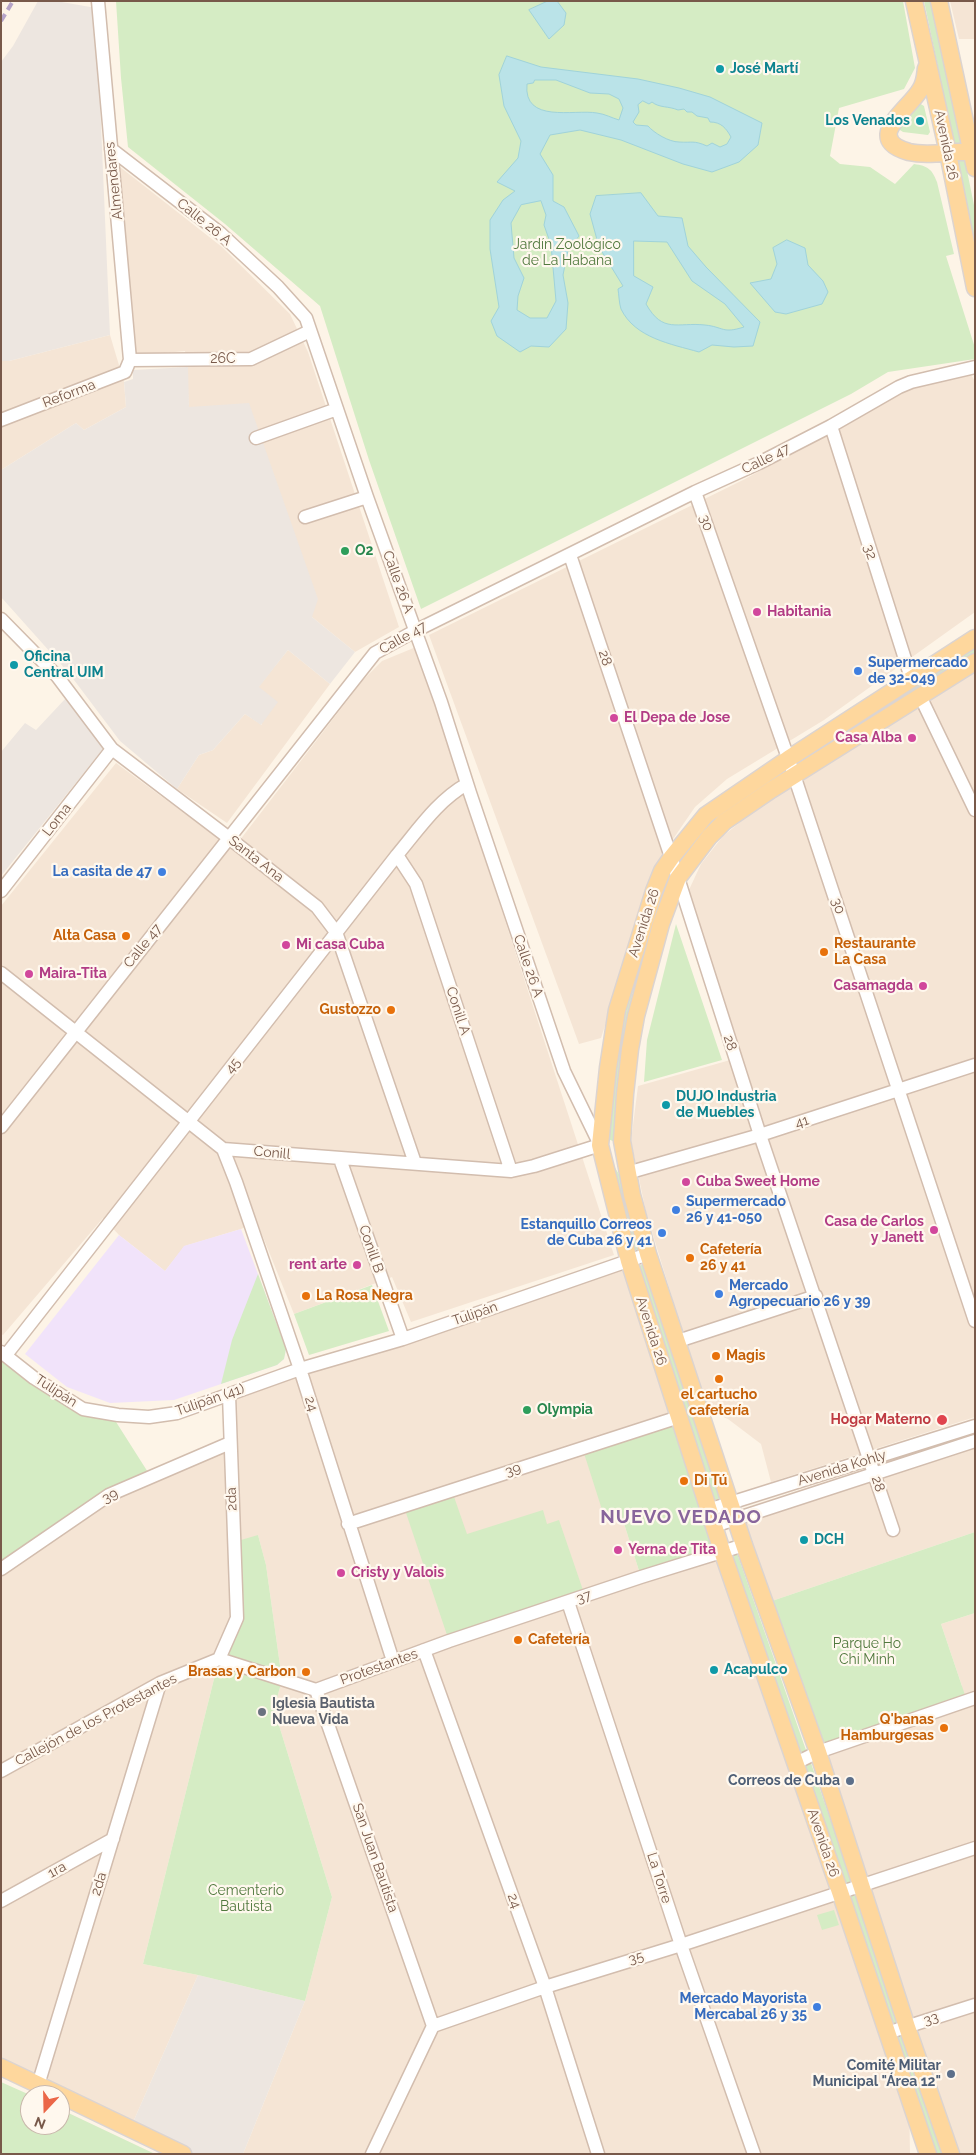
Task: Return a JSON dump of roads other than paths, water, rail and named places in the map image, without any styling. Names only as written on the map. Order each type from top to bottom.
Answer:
[{"type":"main road","name":"Avenida 26","points":[[914,1],[948,153],[975,288]]},
{"type":"main road","name":"Avenida 26","points":[[939,1],[975,168]]},
{"type":"main road","points":[[927,61],[925,79],[920,90],[908,107],[888,129],[889,137],[894,144],[911,152],[973,152]]},
{"type":"main road","name":"Avenida 26","points":[[928,2154],[708,1510],[629,1262],[600,1145],[604,1098],[617,1010],[654,891],[662,871],[671,858],[706,815],[788,758],[975,638]]},
{"type":"main road","name":"Avenida 26","points":[[951,2154],[907,2027],[818,1752],[744,1545],[648,1254],[627,1173],[622,1141],[630,1049],[648,970],[678,878],[708,837],[724,822],[794,775],[975,662]]},
{"type":"main road","points":[[600,1145],[609,1147],[617,1154],[627,1173]]},
{"type":"main road","points":[[1,2067],[38,2085]]},
{"type":"main road","points":[[70,2100],[183,2154]]},
{"type":"street","name":"Almendares","points":[[98,1],[130,360]]},
{"type":"street","name":"Calle 26 A","points":[[111,149],[220,233],[278,287],[306,318],[367,497],[441,702],[564,1072],[600,1145]]},
{"type":"street","name":"26C","points":[[130,360],[251,359],[310,331]]},
{"type":"street","name":"Reforma","points":[[1,420],[125,372],[130,360]]},
{"type":"street","name":"Calle 47","points":[[1,1127],[375,653],[415,631],[695,492],[759,463],[910,382],[975,367]]},
{"type":"street","points":[[256,438],[337,409]]},
{"type":"street","name":"32","points":[[831,426],[911,678]]},
{"type":"street","name":"30","points":[[695,492],[794,775],[975,1321]]},
{"type":"street","points":[[305,517],[367,497]]},
{"type":"street","name":"28","points":[[570,555],[678,878],[760,1135],[816,1296],[893,1530]]},
{"type":"street","name":"Santa Ana","points":[[1,619],[57,676],[112,749],[230,838],[317,907],[336,932],[415,1163]]},
{"type":"street","points":[[920,696],[975,810]]},
{"type":"street","name":"Loma","points":[[1,890],[112,749]]},
{"type":"street","name":"45","points":[[4,1354],[190,1122],[336,932],[398,855],[438,806],[453,791],[467,784]]},
{"type":"street","name":"Conill A","points":[[398,855],[416,884],[511,1171]]},
{"type":"street","points":[[1,973],[223,1149]]},
{"type":"street","name":"41","points":[[627,1173],[760,1135],[975,1065]]},
{"type":"street","name":"Conill","points":[[223,1149],[511,1171],[534,1166],[600,1145]]},
{"type":"street","name":"24","points":[[223,1149],[300,1369],[348,1524],[394,1661]]},
{"type":"street","name":"Conill B","points":[[340,1159],[403,1339]]},
{"type":"street","name":"Tulipán","points":[[300,1369],[403,1339],[648,1254]]},
{"type":"street","points":[[678,1341],[816,1296]]},
{"type":"street","name":"Tulipán","points":[[4,1354],[34,1378],[84,1409],[118,1415]]},
{"type":"street","name":"Tulipán (41)","points":[[118,1415],[149,1417],[177,1413],[300,1369]]},
{"type":"street","name":"2da","points":[[219,1659],[237,1618],[229,1395]]},
{"type":"street","name":"39","points":[[348,1524],[679,1417]]},
{"type":"street","name":"Avenida Kohly","points":[[714,1526],[733,1510],[869,1459],[975,1426]]},
{"type":"street","name":"Avenida Kohly","points":[[708,1510],[733,1510],[874,1474],[975,1441]]},
{"type":"street","name":"39","points":[[1,1568],[109,1495],[230,1443]]},
{"type":"street","name":"37","points":[[424,1650],[744,1545]]},
{"type":"street","name":"La Torre","points":[[568,1602],[681,1945],[754,2154]]},
{"type":"street","name":"24","points":[[424,1650],[544,1987],[598,2154]]},
{"type":"street","name":"Protestantes","points":[[316,1690],[424,1650]]},
{"type":"street","points":[[219,1659],[316,1690]]},
{"type":"street","name":"Callejón de los Protestantes","points":[[1,1771],[160,1683],[219,1659]]},
{"type":"street","name":"2da","points":[[38,2085],[160,1683]]},
{"type":"street","name":"San Juan Bautista","points":[[316,1690],[433,2026]]},
{"type":"street","points":[[796,1763],[818,1752],[975,1698]]},
{"type":"street","name":"1ra","points":[[1,1901],[113,1839]]},
{"type":"street","name":"35","points":[[433,2026],[544,1987],[681,1945],[975,1848]]},
{"type":"street","name":"33","points":[[887,2033],[975,2005]]},
{"type":"street","points":[[372,2154],[433,2026]]},
{"type":"water","points":[[548,1],[557,1],[566,13],[564,25],[549,39],[529,10]]},
{"type":"water","points":[[507,56],[541,67],[638,79],[710,97],[762,123],[758,145],[739,162],[712,172],[683,164],[621,140],[580,130],[550,135],[540,154],[553,175],[553,201],[564,207],[579,236],[568,250],[563,275],[568,303],[566,329],[549,347],[531,346],[520,352],[497,336],[491,321],[499,307],[490,249],[490,220],[503,200],[515,191],[497,182],[518,158],[521,141],[504,106],[499,75]],"holes":[[[535,80],[556,80],[590,93],[609,94],[619,99],[623,108],[619,120],[597,113],[564,113],[541,110],[533,105],[528,97],[527,84],[533,83]],[[643,101],[678,110],[684,109],[697,116],[708,118],[710,122],[720,124],[731,137],[727,144],[720,147],[712,143],[707,146],[696,142],[679,142],[666,139],[648,126],[636,125],[633,122],[639,112],[638,105]],[[541,201],[546,215],[544,225],[551,245],[556,301],[547,318],[530,318],[517,310],[518,296],[524,278],[514,258],[511,223],[521,205]]]},
{"type":"water","points":[[641,193],[658,216],[682,218],[688,246],[760,322],[753,346],[712,345],[699,352],[666,343],[635,327],[621,309],[618,289],[623,286],[599,247],[590,214],[596,196]],"holes":[[[634,241],[667,242],[692,281],[725,304],[744,327],[727,330],[695,324],[671,325],[658,320],[646,304],[653,287],[634,276]]]},
{"type":"water","points":[[787,240],[805,248],[808,265],[823,281],[828,292],[822,304],[786,314],[775,312],[750,283],[771,279],[777,264],[773,248]]},
{"type":"railway","points":[[1,21],[13,1]]},
{"type":"place","name":"José Martí","points":[[720,69]]},
{"type":"place","name":"Los Venados","points":[[920,121]]},
{"type":"place","name":"O2","points":[[345,551]]},
{"type":"place","name":"Habitania","points":[[757,612]]},
{"type":"place","name":"Oficina Central UIM","points":[[14,665]]},
{"type":"place","name":"Supermercado de 32-049","points":[[858,671]]},
{"type":"place","name":"El Depa de Jose","points":[[614,718]]},
{"type":"place","name":"Casa Alba","points":[[912,738]]},
{"type":"place","name":"La casita de 47","points":[[162,872]]},
{"type":"place","name":"Alta Casa","points":[[126,936]]},
{"type":"place","name":"Mi casa Cuba","points":[[286,945]]},
{"type":"place","name":"Restaurante La Casa","points":[[824,952]]},
{"type":"place","name":"Maira-Tita","points":[[29,974]]},
{"type":"place","name":"Casamagda","points":[[923,986]]},
{"type":"place","name":"Gustozzo","points":[[391,1010]]},
{"type":"place","name":"DUJO Industria de Muebles","points":[[666,1105]]},
{"type":"place","name":"Cuba Sweet Home","points":[[686,1182]]},
{"type":"place","name":"Supermercado 26 y 41-050","points":[[676,1210]]},
{"type":"place","name":"Casa de Carlos y Janett","points":[[934,1230]]},
{"type":"place","name":"Estanquillo Correos de Cuba 26 y 41","points":[[662,1233]]},
{"type":"place","name":"Cafetería 26 y 41","points":[[690,1258]]},
{"type":"place","name":"rent arte","points":[[357,1265]]},
{"type":"place","name":"Mercado Agropecuario 26 y 39","points":[[719,1294]]},
{"type":"place","name":"La Rosa Negra","points":[[306,1296]]},
{"type":"place","name":"Magis","points":[[716,1356]]},
{"type":"place","name":"el cartucho cafetería","points":[[719,1379]]},
{"type":"place","name":"Olympia","points":[[527,1410]]},
{"type":"place","name":"Hogar Materno","points":[[942,1420]]},
{"type":"place","name":"Di Tú","points":[[684,1481]]},
{"type":"place","name":"DCH","points":[[804,1540]]},
{"type":"place","name":"Yerna de Tita","points":[[618,1550]]},
{"type":"place","name":"Cristy y Valois","points":[[341,1573]]},
{"type":"place","name":"Cafetería","points":[[518,1640]]},
{"type":"place","name":"Acapulco","points":[[714,1670]]},
{"type":"place","name":"Brasas y Carbon","points":[[306,1672]]},
{"type":"place","name":"Iglesia Bautista Nueva Vida","points":[[262,1712]]},
{"type":"place","name":"Q'banas Hamburgesas","points":[[944,1728]]},
{"type":"place","name":"Correos de Cuba","points":[[850,1781]]},
{"type":"place","name":"Mercado Mayorista Mercabal 26 y 35","points":[[817,2007]]},
{"type":"place","name":"Comité Militar Municipal \"Área 12\"","points":[[951,2074]]},
{"type":"district","name":"NUEVO VEDADO","points":[[681,1517]]},
{"type":"park label","name":"Jardín Zoológico de La Habana","points":[[567,254]]},
{"type":"park label","name":"Parque Ho Chi Minh","points":[[867,1652]]},
{"type":"park label","name":"Cementerio Bautista","points":[[246,1899]]}]
